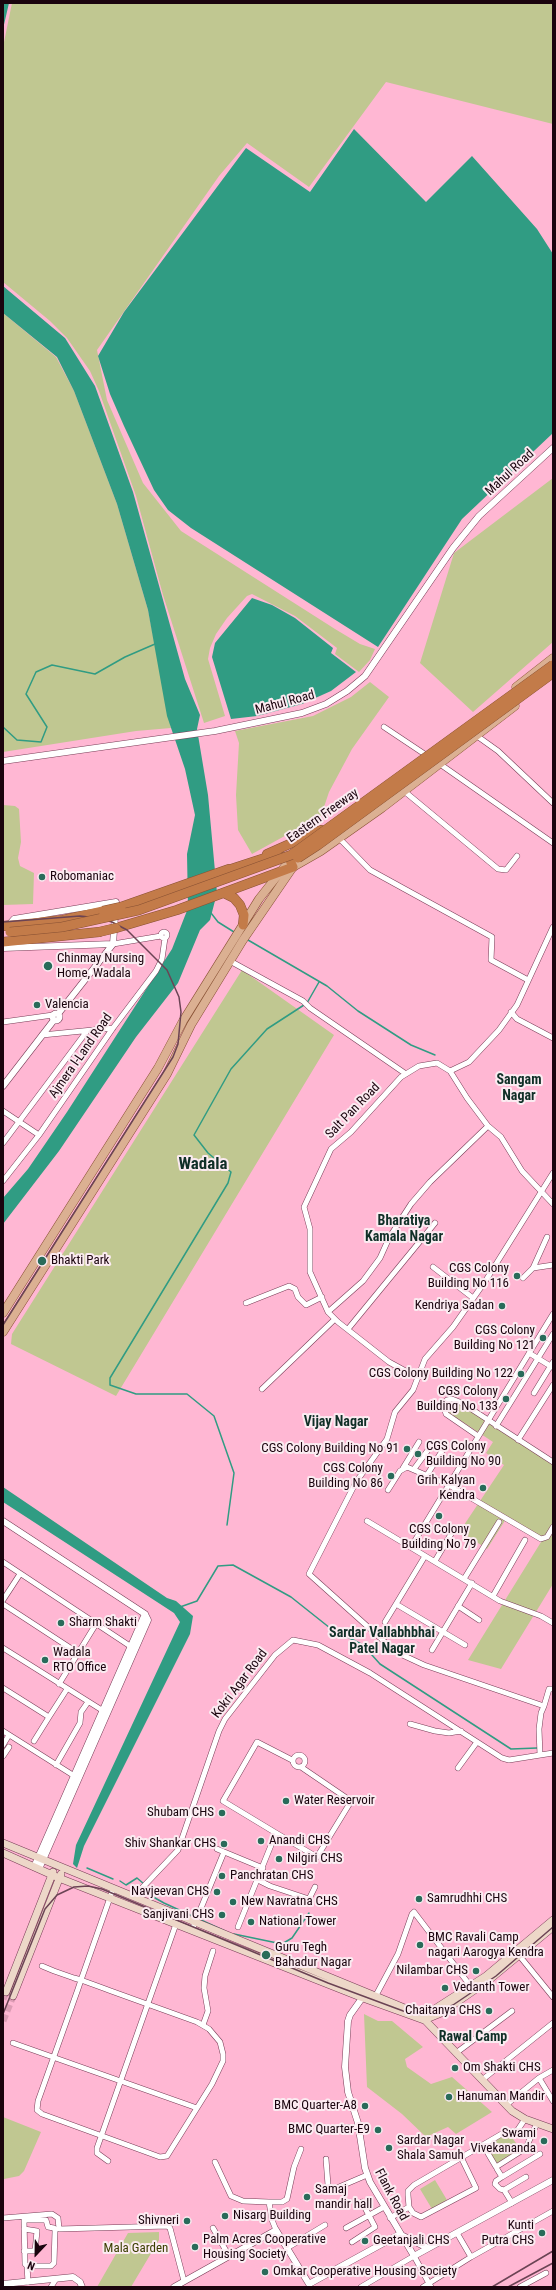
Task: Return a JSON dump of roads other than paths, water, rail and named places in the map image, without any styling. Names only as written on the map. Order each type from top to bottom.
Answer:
[{"type":"highway","name":"Eastern Freeway","points":[[6,932],[62,927],[133,912],[291,855],[553,665]]},
{"type":"highway","name":"Eastern Freeway","points":[[6,932],[85,929],[133,917],[280,866],[302,856],[553,673]]},
{"type":"highway","points":[[225,871],[330,826],[340,825]]},
{"type":"highway","points":[[6,932],[103,912],[119,905],[183,887],[213,875],[270,856],[291,863]]},
{"type":"highway","points":[[3,942],[99,932],[116,928],[183,908],[222,894],[279,872],[291,863]]},
{"type":"highway","points":[[222,894],[234,898],[240,905],[244,915],[242,933]]},
{"type":"main road","points":[[3,1313],[158,1068],[183,1021],[230,961],[242,933],[291,863],[376,799],[427,755],[553,658]]},
{"type":"main road","points":[[291,863],[339,838],[404,791],[477,736],[553,673]]},
{"type":"main road","points":[[3,1332],[167,1074],[205,994],[279,872]]},
{"type":"main road","points":[[183,1021],[191,1026]]},
{"type":"main road","points":[[3,1843],[55,1866],[137,1898],[197,1918],[294,1961],[376,1994],[392,2003],[419,2014],[506,2105],[525,2119],[553,2129]]},
{"type":"main road","points":[[3,1853],[59,1878],[372,2002],[424,2020],[441,2013],[553,1927]]},
{"type":"main road","points":[[6,1992],[55,1866]]},
{"type":"main road","points":[[13,1996],[63,1869]]},
{"type":"main road","points":[[48,1885],[55,1888]]},
{"type":"main road","points":[[38,1910],[45,1913]]},
{"type":"main road","points":[[518,1954],[553,1920]]},
{"type":"main road","points":[[21,1954],[28,1957]]},
{"type":"main road","points":[[291,1970],[294,1961]]},
{"type":"main road","points":[[419,2014],[433,2010],[472,1988]]},
{"type":"street","name":"Mahul Road","points":[[3,761],[215,730],[302,713],[326,704],[347,691],[365,676],[453,548],[479,516],[553,448]]},
{"type":"street","points":[[384,727],[427,755],[553,843]]},
{"type":"street","points":[[477,736],[498,752],[553,803]]},
{"type":"street","points":[[404,791],[498,869],[506,870],[517,856]]},
{"type":"street","points":[[339,838],[370,870],[492,937],[491,960],[528,980]]},
{"type":"street","points":[[3,1086],[113,944],[119,905],[14,919],[6,932]]},
{"type":"street","points":[[552,1202],[540,1192],[522,1171],[501,1137],[488,1126],[467,1098],[450,1071],[469,1062],[500,1030],[517,1005],[553,926]]},
{"type":"street","name":"Ajmera l-Land Road","points":[[3,1181],[39,1135],[113,1028],[156,971],[162,958],[163,937],[113,944]]},
{"type":"street","points":[[3,948],[113,944]]},
{"type":"street","points":[[230,961],[303,1001],[310,1008],[406,1074]]},
{"type":"street","points":[[511,1012],[522,1022],[553,1038]]},
{"type":"street","points":[[3,1022],[55,1017]]},
{"type":"street","points":[[42,1035],[113,1028]]},
{"type":"street","points":[[3,1143],[87,1031]]},
{"type":"street","name":"Salt Pan Road","points":[[411,1374],[389,1362],[328,1312],[310,1272],[310,1229],[304,1207],[309,1193],[331,1149],[351,1132],[378,1101],[406,1074],[420,1066],[437,1063],[450,1071]]},
{"type":"street","points":[[3,1111],[39,1135]]},
{"type":"street","points":[[328,1312],[363,1281],[380,1258],[389,1238],[411,1204],[430,1182],[488,1126]]},
{"type":"street","points":[[544,1706],[431,1668],[396,1652],[309,1574],[356,1482],[387,1439],[395,1412],[413,1390],[425,1360],[473,1298],[553,1173]]},
{"type":"street","points":[[348,1329],[434,1223]]},
{"type":"street","points":[[523,1278],[533,1268],[547,1237]]},
{"type":"street","points":[[533,1268],[553,1265]]},
{"type":"street","points":[[433,1267],[473,1298]]},
{"type":"street","points":[[246,1303],[289,1286],[295,1289],[298,1298],[306,1305],[322,1297]]},
{"type":"street","points":[[411,1547],[553,1314]]},
{"type":"street","points":[[262,1389],[335,1319]]},
{"type":"street","points":[[496,1426],[539,1359],[553,1334]]},
{"type":"street","points":[[529,1353],[552,1366],[534,1393]]},
{"type":"street","points":[[518,1440],[553,1385]]},
{"type":"street","points":[[478,1436],[446,1414],[444,1411],[445,1402],[452,1399],[462,1403],[553,1462]]},
{"type":"street","points":[[388,1490],[419,1442]]},
{"type":"street","points":[[414,1469],[431,1446]]},
{"type":"street","points":[[427,1475],[442,1452]]},
{"type":"street","points":[[403,1468],[414,1469],[449,1485],[541,1539],[547,1537],[552,1530]]},
{"type":"street","points":[[367,1521],[493,1596],[553,1623]]},
{"type":"street","points":[[464,1579],[499,1522]]},
{"type":"street","points":[[4,1523],[146,1614],[148,1620],[133,1648],[36,1868]]},
{"type":"street","points":[[435,1561],[454,1529]]},
{"type":"street","points":[[493,1596],[525,1540]]},
{"type":"street","points":[[385,1622],[425,1556]]},
{"type":"street","points":[[3,1562],[133,1648]]},
{"type":"street","points":[[3,1600],[20,1574]]},
{"type":"street","points":[[432,1650],[472,1583]]},
{"type":"street","points":[[3,1604],[78,1652]]},
{"type":"street","points":[[396,1604],[465,1645]]},
{"type":"street","points":[[458,1606],[479,1620]]},
{"type":"street","points":[[59,1684],[96,1624]]},
{"type":"street","name":"Kokri Agar Road","points":[[137,1898],[142,1888],[178,1850],[219,1731],[226,1719],[275,1655],[293,1640],[318,1645],[364,1670],[502,1758],[509,1760],[553,1753]]},
{"type":"street","points":[[3,1648],[105,1712]]},
{"type":"street","points":[[3,1688],[49,1717]]},
{"type":"street","points":[[34,1741],[67,1689]]},
{"type":"street","points":[[540,1755],[539,1729],[541,1713],[549,1689],[553,1689]]},
{"type":"street","points":[[56,1765],[80,1723],[81,1712],[88,1702]]},
{"type":"street","points":[[410,1724],[449,1733],[461,1731]]},
{"type":"street","points":[[3,1731],[76,1777]]},
{"type":"street","points":[[3,1744],[9,1735]]},
{"type":"street","points":[[257,1742],[292,1760],[295,1766],[301,1767],[348,1799],[350,1803],[317,1857],[276,1834],[223,1801],[257,1742]]},
{"type":"street","points":[[458,1768],[478,1742]]},
{"type":"street","points":[[3,1756],[9,1747]]},
{"type":"street","points":[[292,1760],[296,1755],[303,1756],[305,1762],[301,1767]]},
{"type":"street","points":[[238,1927],[276,1834]]},
{"type":"street","points":[[217,1849],[263,1868]]},
{"type":"street","points":[[192,1930],[224,1852]]},
{"type":"street","points":[[258,1880],[270,1886],[310,1899],[314,1887]]},
{"type":"street","points":[[42,1966],[81,1980],[148,2004],[203,2025],[220,2042],[223,2054],[212,2084],[167,2156],[160,2156],[42,2114],[38,2110],[37,2105],[81,1980],[110,1898],[114,1889]]},
{"type":"street","points":[[372,2002],[398,1954],[414,1912],[472,1988]]},
{"type":"street","points":[[108,2161],[97,2153],[102,2135],[136,2030],[148,2004],[164,1954],[176,1924]]},
{"type":"street","points":[[203,2025],[208,2011],[204,1988],[213,1951]]},
{"type":"street","points":[[518,1954],[553,1997]]},
{"type":"street","name":"Flank Road","points":[[366,1990],[363,1998],[350,2015],[348,2021],[345,2068],[348,2092],[358,2126],[367,2174],[390,2218],[414,2254]]},
{"type":"street","points":[[456,2053],[512,2011]]},
{"type":"street","points":[[482,2080],[553,2023]]},
{"type":"street","points":[[13,2043],[197,2108]]},
{"type":"street","points":[[506,2105],[539,2078],[553,2070]]},
{"type":"street","points":[[539,2078],[553,2101]]},
{"type":"street","points":[[461,2157],[476,2188],[420,2217],[409,2207],[408,2195],[411,2188],[461,2157],[505,2132],[518,2131],[525,2119]]},
{"type":"street","points":[[483,2145],[496,2167],[526,2148],[537,2123]]},
{"type":"street","points":[[342,2127],[358,2126]]},
{"type":"street","points":[[215,2162],[231,2196],[243,2201],[282,2202],[287,2199],[294,2167],[301,2149]]},
{"type":"street","points":[[512,2202],[504,2190],[500,2189],[495,2184],[496,2181],[540,2154]]},
{"type":"street","points":[[326,2160],[328,2186],[332,2190],[367,2174]]},
{"type":"street","points":[[497,2169],[502,2177]]},
{"type":"street","points":[[504,2190],[526,2177]]},
{"type":"street","points":[[361,2287],[414,2254],[457,2234],[553,2180]]},
{"type":"street","points":[[269,2202],[272,2220],[276,2230],[307,2286],[400,2234],[428,2248]]},
{"type":"street","points":[[352,2242],[374,2229],[375,2225],[362,2202]]},
{"type":"street","points":[[346,2228],[384,2207]]},
{"type":"street","points":[[390,2218],[409,2207]]},
{"type":"street","points":[[422,2287],[430,2285],[471,2256],[553,2211]]},
{"type":"street","points":[[3,2218],[52,2214],[58,2218],[59,2229],[167,2226],[170,2228],[184,2281]]},
{"type":"street","points":[[27,2266],[52,2265],[55,2231],[54,2228],[48,2227],[46,2220],[25,2219],[24,2264],[27,2266],[28,2282]]},
{"type":"street","points":[[287,2248],[325,2225]]},
{"type":"street","points":[[24,2228],[37,2231],[35,2251],[24,2251]]},
{"type":"street","points":[[213,2228],[229,2256]]},
{"type":"street","points":[[174,2287],[276,2230]]},
{"type":"street","points":[[457,2234],[471,2256]]},
{"type":"street","points":[[416,2243],[414,2254],[430,2285]]},
{"type":"street","points":[[520,2287],[546,2273]]},
{"type":"street","points":[[3,2284],[73,2278],[80,2282],[82,2287]]},
{"type":"street","points":[[51,2287],[56,2279]]},
{"type":"waterway","points":[[3,727],[17,740],[41,742],[47,727],[26,694],[36,672],[52,665],[95,674],[125,657],[155,644]]},
{"type":"waterway","points":[[211,913],[218,922],[234,932]]},
{"type":"waterway","points":[[248,940],[327,986],[358,1011],[411,1045],[435,1055]]},
{"type":"waterway","points":[[307,1003],[319,982]]},
{"type":"waterway","points":[[227,1525],[234,1473],[214,1416],[187,1394],[136,1394],[110,1385],[110,1378],[228,1183],[231,1172],[208,1153],[194,1135],[231,1069],[267,1029],[304,1005]]},
{"type":"waterway","points":[[180,1607],[197,1601],[218,1566],[233,1565],[291,1597],[330,1628],[363,1645],[380,1664],[511,1749],[537,1748]]},
{"type":"waterway","points":[[87,1868],[113,1879]]},
{"type":"waterway","points":[[120,1881],[126,1885],[137,1878],[144,1884]]},
{"type":"waterway","points":[[146,1886],[155,1898],[225,1931]]},
{"type":"waterway","points":[[234,1934],[282,1944],[292,1938],[309,1913]]},
{"type":"tunnel","points":[[3,1999],[6,1992]]},
{"type":"tunnel","points":[[3,2021],[13,1996]]},
{"type":"railway","points":[[3,922],[80,916],[98,918],[112,922],[127,930],[167,970],[179,997],[181,1012],[178,1044],[173,1057],[3,1325]]},
{"type":"railway","points":[[3,2014],[45,1909],[57,1895],[74,1887],[88,1886],[102,1889],[328,1983],[414,2015],[435,2013],[453,2005],[496,1976],[553,1927]]},
{"type":"railway","points":[[492,2287],[553,2251]]},
{"type":"railway","points":[[508,2287],[553,2263]]},
{"type":"place","name":"Robomaniac","points":[[42,877]]},
{"type":"place","name":"Chinmay Nursing Home, Wadala","points":[[48,966]]},
{"type":"place","name":"Valencia","points":[[37,1005]]},
{"type":"place","name":"Bhakti Park","points":[[42,1261]]},
{"type":"place","name":"CGS Colony Building No 116","points":[[517,1276]]},
{"type":"place","name":"Kendriya Sadan","points":[[502,1306]]},
{"type":"place","name":"CGS Colony Building No 121","points":[[543,1338]]},
{"type":"place","name":"CGS Colony Building No 122","points":[[521,1374]]},
{"type":"place","name":"CGS Colony Building No 133","points":[[506,1399]]},
{"type":"place","name":"CGS Colony Building No 91","points":[[407,1449]]},
{"type":"place","name":"CGS Colony Building No 90","points":[[418,1454]]},
{"type":"place","name":"CGS Colony Building No 86","points":[[391,1476]]},
{"type":"place","name":"Grih Kalyan Kendra","points":[[483,1488]]},
{"type":"place","name":"CGS Colony Building No 79","points":[[439,1516]]},
{"type":"place","name":"Sharm Shakti","points":[[61,1623]]},
{"type":"place","name":"Wadala RTO Office","points":[[45,1660]]},
{"type":"place","name":"Water Reservoir","points":[[286,1801]]},
{"type":"place","name":"Shubam CHS","points":[[222,1813]]},
{"type":"place","name":"Anandi CHS","points":[[261,1841]]},
{"type":"place","name":"Shiv Shankar CHS","points":[[224,1844]]},
{"type":"place","name":"Nilgiri CHS","points":[[279,1859]]},
{"type":"place","name":"Panchratan CHS","points":[[222,1876]]},
{"type":"place","name":"Navjeevan CHS","points":[[217,1892]]},
{"type":"place","name":"Samrudhhi CHS","points":[[419,1899]]},
{"type":"place","name":"New Navratna CHS","points":[[233,1902]]},
{"type":"place","name":"Sanjivani CHS","points":[[222,1915]]},
{"type":"place","name":"National Tower","points":[[251,1922]]},
{"type":"place","name":"BMC Ravali Camp nagari Aarogya Kendra","points":[[420,1945]]},
{"type":"place","name":"Guru Tegh Bahadur Nagar","points":[[266,1955]]},
{"type":"place","name":"Nilambar CHS","points":[[476,1971]]},
{"type":"place","name":"Vedanth Tower","points":[[445,1988]]},
{"type":"place","name":"Chaitanya CHS","points":[[489,2011]]},
{"type":"place","name":"Om Shakti CHS","points":[[455,2068]]},
{"type":"place","name":"Hanuman Mandir","points":[[449,2097]]},
{"type":"place","name":"BMC Quarter-A8","points":[[365,2106]]},
{"type":"place","name":"BMC Quarter-E9","points":[[378,2130]]},
{"type":"place","name":"Swami Vivekananda","points":[[544,2141]]},
{"type":"place","name":"Sardar Nagar Shala Samuh","points":[[389,2148]]},
{"type":"place","name":"Samaj mandir hall","points":[[307,2197]]},
{"type":"place","name":"Nisarg Building","points":[[225,2216]]},
{"type":"place","name":"Shivneri","points":[[187,2221]]},
{"type":"place","name":"Kunti Putra CHS","points":[[542,2233]]},
{"type":"place","name":"Geetanjali CHS","points":[[365,2241]]},
{"type":"place","name":"Palm Acres Cooperative Housing Society","points":[[195,2247]]},
{"type":"place","name":"Omkar Cooperative Housing Society","points":[[265,2272]]},
{"type":"district","name":"Sangam Nagar","points":[[519,1088]]},
{"type":"district","name":"Wadala","points":[[203,1165]]},
{"type":"district","name":"Bharatiya Kamala Nagar","points":[[404,1230]]},
{"type":"district","name":"Vijay Nagar","points":[[336,1422]]},
{"type":"district","name":"Sardar Vallabhbhai Patel Nagar","points":[[382,1642]]},
{"type":"district","name":"Rawal Camp","points":[[473,2037]]},
{"type":"park label","name":"Mala Garden","points":[[136,2249]]}]
